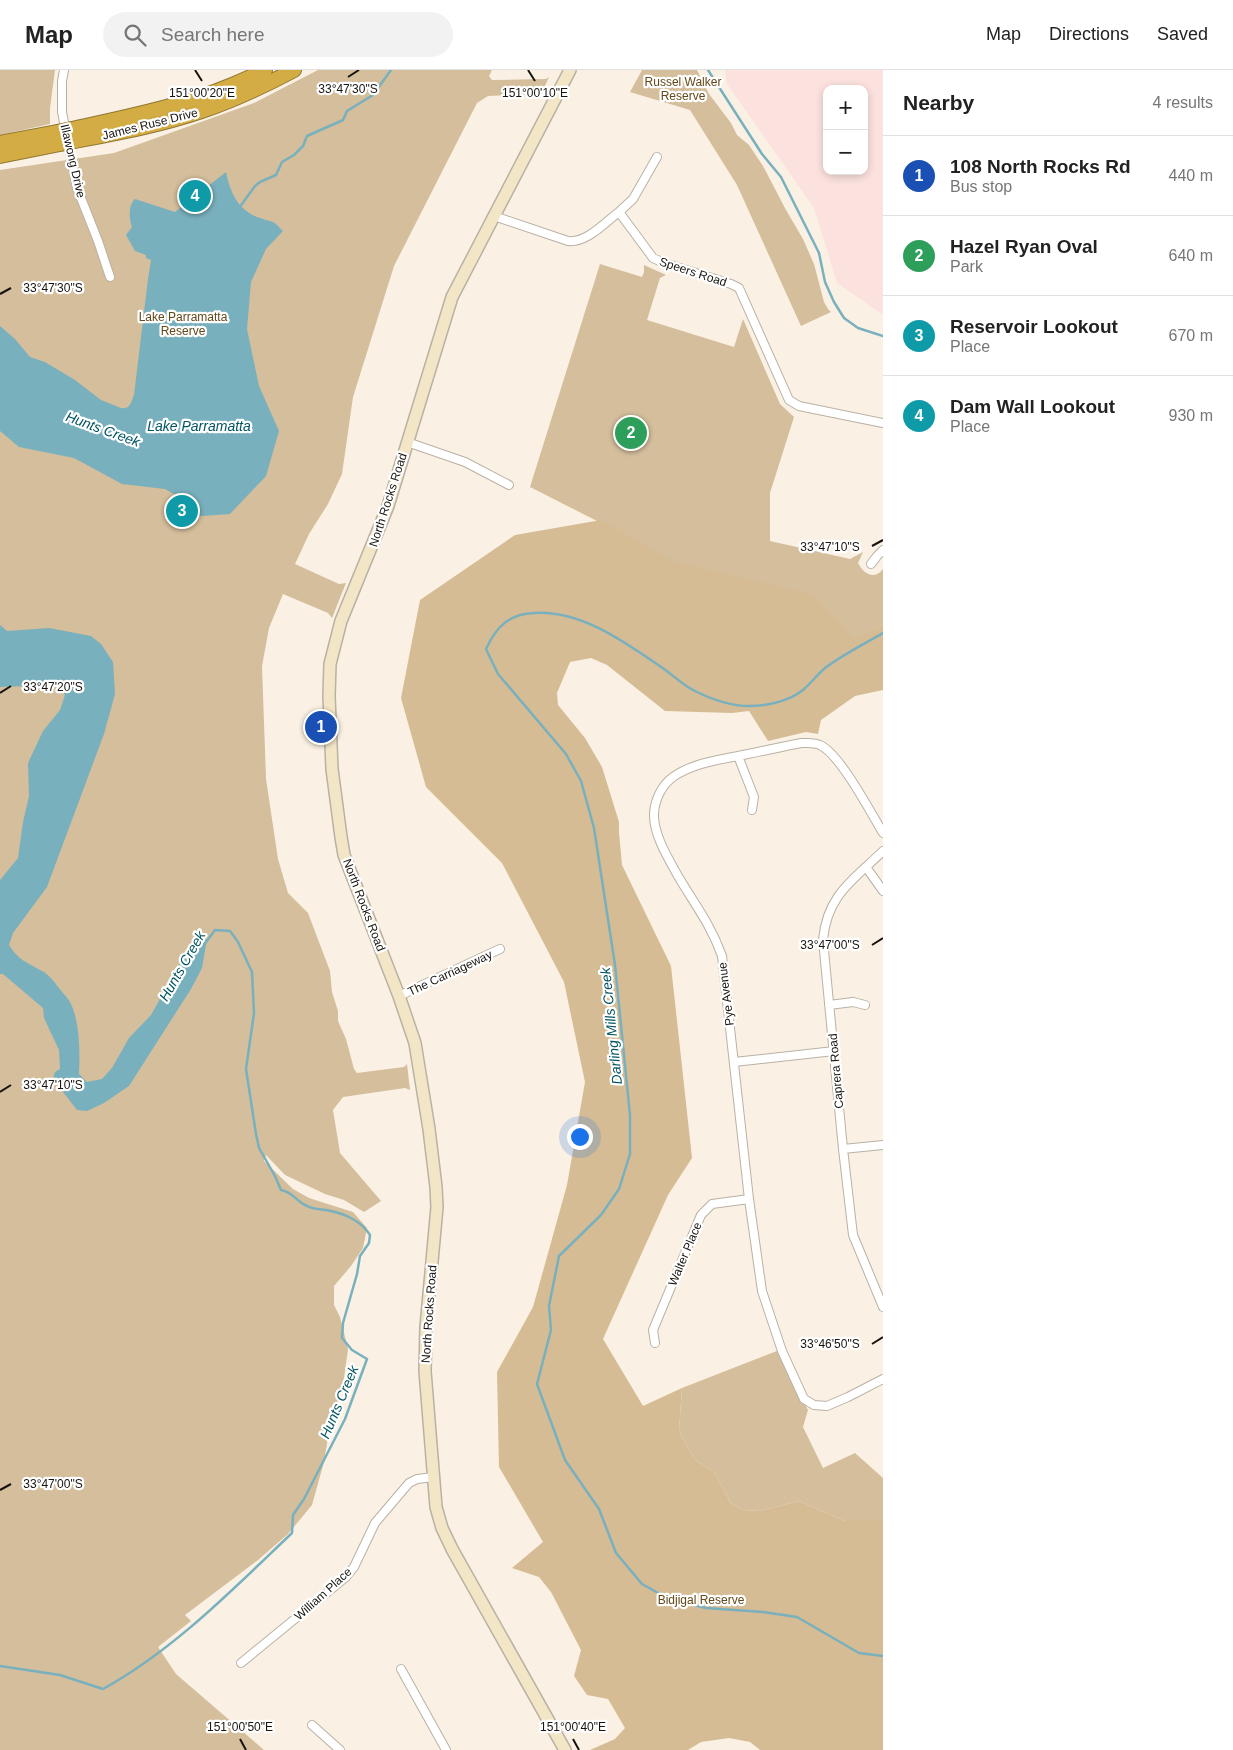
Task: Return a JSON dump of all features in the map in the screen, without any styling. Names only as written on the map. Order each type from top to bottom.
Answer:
[{"type":"highway","name":"James Ruse Drive","points":[[74,135],[176,106],[265,70]]},
{"type":"highway","name":"James Ruse Drive","points":[[0,156],[59,138],[156,124],[203,111],[294,70]]},
{"type":"highway","name":"James Ruse Drive","points":[[0,142],[59,138]]},
{"type":"main road","name":"North Rocks Road","points":[[565,1750],[446,1538],[438,1518],[425,1371],[425,1349],[436,1229],[436,1188],[417,1051],[399,996],[344,856],[333,780],[329,696],[330,664],[337,636],[388,506],[452,297],[570,70]]},
{"type":"street","name":"Illawong Drive","points":[[64,70],[62,112],[74,176],[110,277]]},
{"type":"street","points":[[494,216],[568,241],[575,241],[585,237],[619,212],[633,199],[657,157]]},
{"type":"street","name":"Speers Road","points":[[619,212],[653,258],[659,262],[739,288],[789,400],[799,406],[883,423]]},
{"type":"street","points":[[407,442],[466,462],[509,485]]},
{"type":"street","points":[[871,564],[883,550]]},
{"type":"street","name":"Pye Avenue","points":[[883,833],[838,760],[822,746],[813,742],[713,761],[683,771],[665,784],[659,792],[655,803],[656,826],[666,854],[710,927],[722,956],[749,1199],[762,1291],[782,1351],[804,1399],[814,1405],[827,1406],[883,1379]]},
{"type":"street","points":[[738,756],[754,798],[752,810]]},
{"type":"street","name":"Caprera Road","points":[[883,851],[844,888],[835,900],[825,925],[823,940],[853,1235],[883,1307]]},
{"type":"street","points":[[866,867],[883,891]]},
{"type":"street","name":"The Carriageway","points":[[399,996],[500,949]]},
{"type":"street","points":[[830,1005],[853,1002],[865,1006]]},
{"type":"street","points":[[734,1062],[834,1052]]},
{"type":"street","points":[[843,1149],[883,1145]]},
{"type":"street","name":"Walter Place","points":[[655,1343],[653,1330],[701,1215],[712,1204],[749,1199]]},
{"type":"street","name":"William Place","points":[[241,1663],[346,1577],[354,1566],[375,1523],[409,1483],[416,1479],[434,1477]]},
{"type":"street","points":[[402,1669],[445,1750]]},
{"type":"street","points":[[312,1725],[340,1750]]},
{"type":"shaded area","points":[[725,70],[883,70],[883,315],[837,283],[814,208],[727,84]]},
{"type":"green space","points":[[0,70],[55,70],[50,124],[0,135]]},
{"type":"green space","name":"Lake Parramatta Reserve","points":[[318,70],[492,70],[489,76],[492,80],[546,79],[549,77],[540,97],[538,94],[488,96],[477,103],[394,266],[353,397],[342,474],[295,564],[339,584],[346,583],[332,618],[328,613],[283,594],[269,628],[262,666],[266,779],[278,859],[288,893],[308,913],[330,971],[332,992],[338,1011],[338,1021],[346,1039],[354,1069],[357,1073],[404,1067],[407,1064],[410,1090],[405,1088],[343,1097],[333,1110],[340,1153],[381,1201],[364,1212],[344,1200],[325,1194],[285,1175],[266,1155],[264,1161],[293,1189],[309,1198],[353,1212],[367,1228],[363,1248],[334,1286],[334,1305],[340,1317],[348,1349],[339,1402],[330,1425],[324,1462],[312,1505],[288,1534],[258,1560],[185,1615],[191,1621],[158,1647],[176,1674],[264,1750],[0,1750],[0,170],[114,153],[254,103]]},
{"type":"green space","name":"Russel Walker Reserve","points":[[642,70],[697,70],[709,94],[731,123],[737,135],[749,145],[763,166],[803,239],[814,264],[824,302],[831,312],[801,326],[737,185],[690,110],[630,92]]},
{"type":"green space","points":[[600,264],[642,277],[644,265],[666,275],[660,278],[647,320],[734,347],[743,319],[780,404],[794,417],[770,493],[770,541],[850,559],[863,552],[858,563],[863,570],[869,574],[876,575],[883,569],[883,624],[833,652],[599,522],[530,487]]},
{"type":"green space","name":"Bidjigal Reserve","points":[[601,520],[673,561],[813,595],[855,639],[883,624],[883,690],[855,696],[821,720],[818,734],[806,732],[768,741],[749,711],[732,713],[665,711],[607,665],[591,658],[570,662],[557,693],[558,705],[585,738],[602,767],[619,822],[622,865],[671,966],[692,1158],[668,1195],[603,1339],[643,1406],[682,1388],[679,1431],[694,1459],[714,1472],[731,1503],[743,1510],[759,1511],[799,1501],[845,1521],[883,1521],[883,1750],[760,1750],[750,1742],[729,1738],[701,1742],[688,1750],[590,1750],[615,1739],[625,1728],[608,1699],[587,1695],[574,1676],[581,1650],[551,1592],[539,1577],[512,1568],[543,1542],[499,1467],[497,1372],[533,1307],[567,1185],[585,1082],[564,982],[502,863],[426,787],[401,698],[420,600],[515,535]]},
{"type":"green space","points":[[777,1351],[808,1410],[803,1427],[823,1468],[855,1453],[883,1478],[883,1521],[845,1521],[799,1501],[759,1511],[743,1510],[731,1503],[714,1472],[694,1459],[679,1431],[682,1388]]},
{"type":"water","name":"Lake Parramatta","points":[[226,172],[230,187],[241,206],[252,215],[275,223],[283,231],[266,249],[251,282],[247,329],[259,386],[279,431],[266,476],[230,514],[188,517],[181,498],[165,489],[122,484],[74,458],[19,447],[0,431],[0,326],[15,339],[30,357],[45,362],[75,380],[101,400],[121,408],[128,407],[134,395],[151,260],[146,258],[146,255],[135,251],[126,235],[132,227],[131,205],[135,199],[175,212]]},
{"type":"water","points":[[0,625],[7,631],[49,628],[91,636],[101,644],[113,662],[115,694],[104,734],[47,887],[13,933],[9,945],[20,958],[49,976],[70,1002],[78,1028],[79,1074],[87,1082],[102,1079],[112,1068],[129,1038],[151,1015],[179,965],[196,945],[207,939],[202,968],[191,989],[129,1086],[104,1103],[87,1111],[77,1110],[53,1079],[55,1072],[60,1069],[59,1050],[44,1018],[43,1008],[3,974],[0,974],[0,880],[18,858],[29,796],[28,763],[43,731],[60,710],[65,695],[57,685],[0,687]]},
{"type":"waterway","name":"Hunts Creek","points":[[239,208],[255,186],[276,175],[282,162],[294,155],[303,146],[307,136],[343,120],[347,111],[373,95],[391,70]]},
{"type":"waterway","name":"Darling Mills Creek","points":[[708,70],[762,154],[781,177],[819,253],[825,282],[844,318],[858,328],[883,336]]},
{"type":"waterway","name":"Darling Mills Creek","points":[[883,633],[832,663],[797,694],[778,702],[756,706],[742,706],[729,703],[695,691],[603,630],[569,617],[552,613],[525,614],[510,619],[494,634],[486,649],[498,674],[566,754],[581,781],[594,828],[615,965],[630,1115],[630,1154],[619,1189],[601,1215],[559,1256],[549,1306],[551,1330],[537,1384],[565,1460],[599,1509],[616,1553],[642,1584],[669,1599],[706,1608],[763,1612],[797,1617],[859,1653],[883,1656]]},
{"type":"waterway","name":"Hunts Creek","points":[[0,1666],[60,1675],[103,1689],[155,1656],[179,1637],[292,1533],[293,1515],[304,1499],[345,1419],[367,1359],[352,1350],[342,1338],[343,1323],[357,1274],[360,1256],[369,1243],[370,1235],[363,1226],[348,1216],[310,1207],[281,1190],[259,1148],[246,1069],[254,1013],[252,972],[238,942],[230,931],[215,930],[206,942]]},
{"type":"place","name":"Dam Wall Lookout","points":[[195,196]]},
{"type":"place","name":"Hazel Ryan Oval","points":[[631,433]]},
{"type":"place","name":"Reservoir Lookout","points":[[182,511]]},
{"type":"place","name":"108 North Rocks Rd","points":[[321,727]]}]
